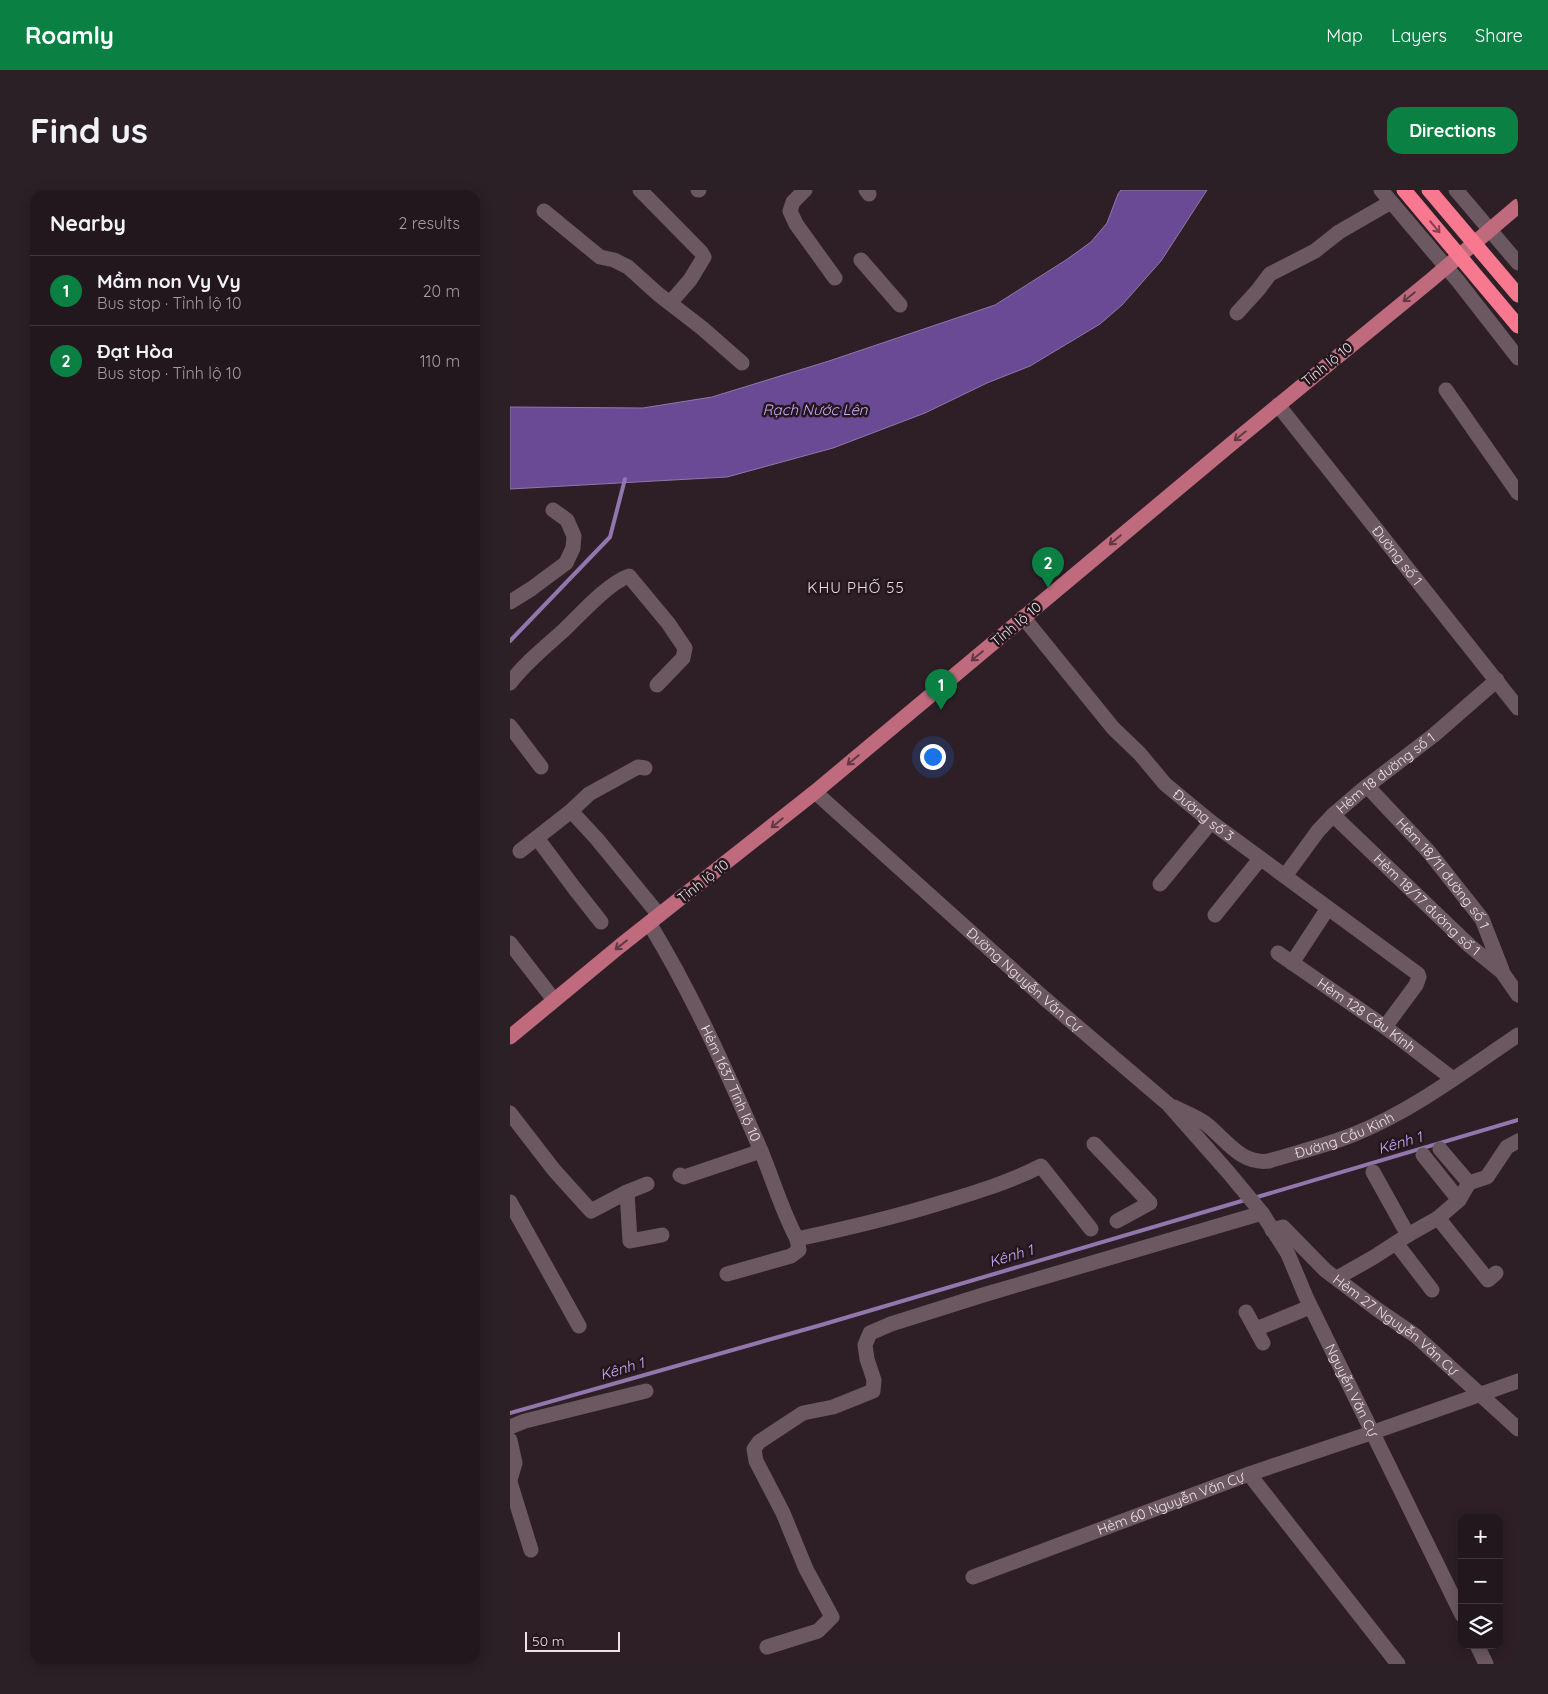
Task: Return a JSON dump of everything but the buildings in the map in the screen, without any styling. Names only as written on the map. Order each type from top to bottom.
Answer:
[{"type":"highway","points":[[1404,190],[1518,326]]},
{"type":"highway","points":[[1429,190],[1518,295]]},
{"type":"main road","name":"Tỉnh lộ 10","points":[[510,1037],[654,919],[815,792],[1518,206]]},
{"type":"street","points":[[640,190],[704,257],[690,280],[670,303]]},
{"type":"street","points":[[805,190],[793,202],[790,211],[796,224],[835,278]]},
{"type":"street","points":[[1381,190],[1447,267],[1518,358]]},
{"type":"street","points":[[1456,190],[1518,263]]},
{"type":"street","points":[[1237,313],[1270,274],[1315,251],[1338,232],[1391,202]]},
{"type":"street","points":[[544,210],[600,256],[628,267],[742,363]]},
{"type":"street","points":[[861,260],[900,305]]},
{"type":"street","points":[[1446,390],[1518,492]]},
{"type":"street","name":"Đường số 1","points":[[1278,405],[1518,708]]},
{"type":"street","points":[[510,602],[566,563],[574,548],[574,536],[566,520],[553,510]]},
{"type":"street","points":[[510,683],[521,669],[594,601],[622,578],[629,576],[668,623],[685,648],[682,658],[657,685]]},
{"type":"street","name":"Đường số 3","points":[[1023,617],[1113,728],[1140,754],[1165,784],[1260,859],[1418,974],[1419,977],[1416,985],[1385,1027]]},
{"type":"street","name":"Hẻm 18 đường số 1","points":[[1285,876],[1318,831],[1334,815],[1497,680]]},
{"type":"street","points":[[510,726],[541,767]]},
{"type":"street","points":[[520,850],[571,811],[589,794],[638,767],[645,768]]},
{"type":"street","name":"Hẻm 18/11 đường số 1","points":[[1367,786],[1429,852],[1482,919],[1502,972]]},
{"type":"street","name":"Đường Nguyễn Văn Cự","points":[[815,792],[1044,998],[1168,1104],[1228,1172]]},
{"type":"street","name":"Hẻm 1637 Tỉnh lộ 10","points":[[571,811],[597,839],[654,919],[670,959],[712,1042],[761,1151],[798,1244]]},
{"type":"street","name":"Hẻm 18/17 đường số 1","points":[[1334,815],[1470,946],[1502,972],[1518,995]]},
{"type":"street","points":[[1160,884],[1211,822]]},
{"type":"street","points":[[537,838],[601,922]]},
{"type":"street","points":[[1215,915],[1260,859]]},
{"type":"street","points":[[1292,963],[1328,908]]},
{"type":"street","points":[[510,942],[554,1000]]},
{"type":"street","name":"Hẻm 128 Cầu Kinh","points":[[1278,953],[1385,1027],[1453,1079]]},
{"type":"street","name":"Đường Cầu Kinh","points":[[1168,1104],[1203,1121],[1243,1157],[1260,1163],[1355,1134],[1404,1110],[1518,1035]]},
{"type":"street","points":[[510,1113],[554,1170],[591,1211],[647,1184]]},
{"type":"street","points":[[1337,1278],[1438,1218],[1459,1200],[1469,1183],[1488,1177],[1507,1147],[1518,1141]]},
{"type":"street","points":[[1094,1144],[1150,1203],[1117,1221]]},
{"type":"street","points":[[1440,1149],[1469,1183]]},
{"type":"street","points":[[680,1175],[684,1177],[761,1151]]},
{"type":"street","points":[[1423,1155],[1459,1200]]},
{"type":"street","points":[[727,1274],[791,1256],[798,1244],[946,1201],[1017,1178],[1041,1166],[1091,1229]]},
{"type":"street","name":"Nguyễn Văn Cự","points":[[1228,1172],[1262,1213],[1288,1254],[1310,1307],[1458,1607]]},
{"type":"street","points":[[1373,1172],[1402,1239],[1432,1290]]},
{"type":"street","points":[[627,1192],[630,1241],[662,1235]]},
{"type":"street","points":[[512,1209],[579,1326]]},
{"type":"street","points":[[767,1647],[818,1631],[832,1617],[806,1569],[783,1513],[756,1461],[754,1449],[759,1442],[803,1413],[833,1407],[873,1391],[874,1380],[867,1359],[865,1345],[870,1333],[891,1324],[984,1294],[1262,1213]]},
{"type":"street","points":[[1438,1218],[1488,1280],[1496,1272]]},
{"type":"street","name":"Hẻm 27 Nguyễn Văn Cự","points":[[1272,1230],[1283,1227],[1325,1270],[1416,1336],[1518,1429]]},
{"type":"street","points":[[1256,1329],[1310,1307]]},
{"type":"street","points":[[1246,1312],[1264,1342]]},
{"type":"street","name":"Hẻm 60 Nguyễn Văn Cự","points":[[973,1577],[1249,1474],[1518,1381]]},
{"type":"street","points":[[510,1427],[525,1421],[646,1391]]},
{"type":"street","points":[[510,1440],[516,1463],[510,1481],[532,1550]]},
{"type":"street","points":[[1249,1474],[1398,1664]]},
{"type":"street","points":[[1479,1649],[1486,1664]]},
{"type":"water","name":"Rạch Nước Lên","points":[[1121,190],[1207,190],[1161,261],[1122,305],[1100,324],[1030,366],[987,383],[925,413],[833,448],[727,477],[510,489],[510,407],[643,408],[712,397],[829,361],[995,305],[1091,242],[1107,223]]},
{"type":"waterway","points":[[510,641],[610,537],[625,479]]},
{"type":"waterway","name":"Kênh 1","points":[[1254,1198],[1518,1120]]},
{"type":"waterway","name":"Kênh 1","points":[[510,1413],[821,1325],[1245,1200]]},
{"type":"place","name":"Đạt Hòa","points":[[1048,588]]},
{"type":"place","name":"Mầm non Vy Vy","points":[[941,710]]},
{"type":"district","name":"KHU PHỐ 55","points":[[856,588]]}]
